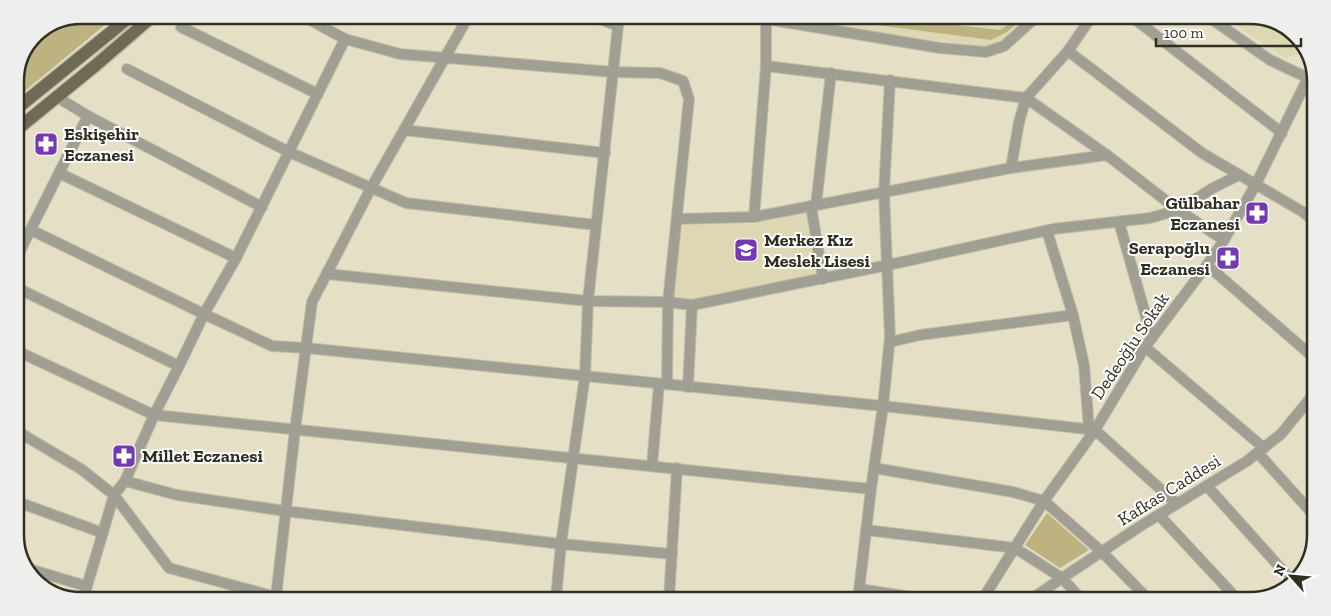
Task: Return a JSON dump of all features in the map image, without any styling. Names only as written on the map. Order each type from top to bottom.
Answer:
[{"type":"main road","points":[[24,103],[121,24]]},
{"type":"main road","points":[[24,124],[143,24]]},
{"type":"street","points":[[318,24],[345,39],[400,54],[613,72],[660,73],[683,81],[689,99],[668,302],[663,384],[652,466]]},
{"type":"street","points":[[277,592],[312,302],[371,188],[464,24]]},
{"type":"street","points":[[557,592],[561,544],[575,457],[585,375],[588,301],[618,26],[613,24]]},
{"type":"street","points":[[754,217],[766,66],[763,24]]},
{"type":"street","points":[[798,24],[940,48],[986,52],[1004,46],[1028,24]]},
{"type":"street","points":[[1011,168],[1018,122],[1026,98],[1068,51],[1087,24]]},
{"type":"street","points":[[1141,24],[1282,133]]},
{"type":"street","points":[[1219,24],[1270,60],[1306,82]]},
{"type":"street","points":[[181,27],[318,94]]},
{"type":"street","points":[[37,572],[85,591],[114,495],[125,481],[154,415],[204,314],[236,258],[345,39]]},
{"type":"street","points":[[1068,51],[1202,153],[1307,215]]},
{"type":"street","points":[[766,66],[1026,98],[1107,155],[1178,210],[1224,240]]},
{"type":"street","points":[[127,69],[289,152],[406,203],[596,226]]},
{"type":"street","points":[[823,279],[813,206],[831,73]]},
{"type":"street","points":[[859,592],[890,342],[884,192],[890,80]]},
{"type":"street","name":"Dedeoğlu Sokak","points":[[987,592],[1145,347],[1224,240],[1256,184],[1306,82]]},
{"type":"street","points":[[57,97],[88,116],[262,207]]},
{"type":"street","points":[[24,243],[88,116]]},
{"type":"street","points":[[404,130],[605,153]]},
{"type":"street","points":[[677,218],[754,217],[1011,168],[1107,155]]},
{"type":"street","points":[[59,173],[236,258]]},
{"type":"street","points":[[327,274],[588,301],[668,302],[692,305],[888,266],[1047,231],[1150,218],[1178,210],[1213,188],[1240,175]]},
{"type":"street","points":[[1119,222],[1152,338]]},
{"type":"street","points":[[31,230],[272,346],[585,375],[1092,430],[1177,504]]},
{"type":"street","points":[[1047,231],[1073,315],[1084,365],[1092,430]]},
{"type":"street","points":[[1207,265],[1307,352]]},
{"type":"street","points":[[24,291],[179,366]]},
{"type":"street","points":[[688,386],[692,305]]},
{"type":"street","points":[[890,342],[920,335],[1073,315]]},
{"type":"street","points":[[1145,347],[1261,450],[1307,507]]},
{"type":"street","points":[[24,354],[154,415],[871,489]]},
{"type":"street","name":"Kafkas Caddesi","points":[[1042,592],[1159,515],[1247,461],[1281,434],[1307,402]]},
{"type":"street","points":[[24,435],[81,469],[114,495],[169,568],[258,592]]},
{"type":"street","points":[[669,592],[678,468]]},
{"type":"street","points":[[874,468],[1013,492],[1044,501],[1102,552],[1141,592]]},
{"type":"street","points":[[125,481],[177,496],[286,511],[561,544],[672,554]]},
{"type":"street","points":[[1207,486],[1289,577]]},
{"type":"street","points":[[24,505],[103,533]]},
{"type":"street","points":[[1159,515],[1231,592]]},
{"type":"street","points":[[866,530],[1014,548],[1062,578],[1075,592]]},
{"type":"shaded area","points":[[106,24],[24,92],[24,77],[28,59],[40,40],[59,28],[70,25]]},
{"type":"shaded area","points":[[809,24],[1023,24],[994,48]]},
{"type":"shaded area","points":[[870,24],[947,24],[1000,30],[1009,24],[1016,24],[1007,32],[991,40]]},
{"type":"shaded area","points":[[1234,24],[1261,25],[1285,35],[1300,54],[1285,58]]},
{"type":"shaded area","name":"Merkez Kız Meslek Lisesi","points":[[808,212],[816,275],[694,299],[674,298],[682,225],[754,224]]},
{"type":"shaded area","points":[[1047,513],[1089,550],[1060,568],[1025,545]]},
{"type":"place","name":"Eskişehir Eczanesi","points":[[46,144]]},
{"type":"place","name":"Gülbahar Eczanesi","points":[[1257,213]]},
{"type":"place","name":"Merkez Kız Meslek Lisesi","points":[[746,250]]},
{"type":"place","name":"Serapoğlu Eczanesi","points":[[1228,258]]},
{"type":"place","name":"Millet Eczanesi","points":[[124,456]]}]
